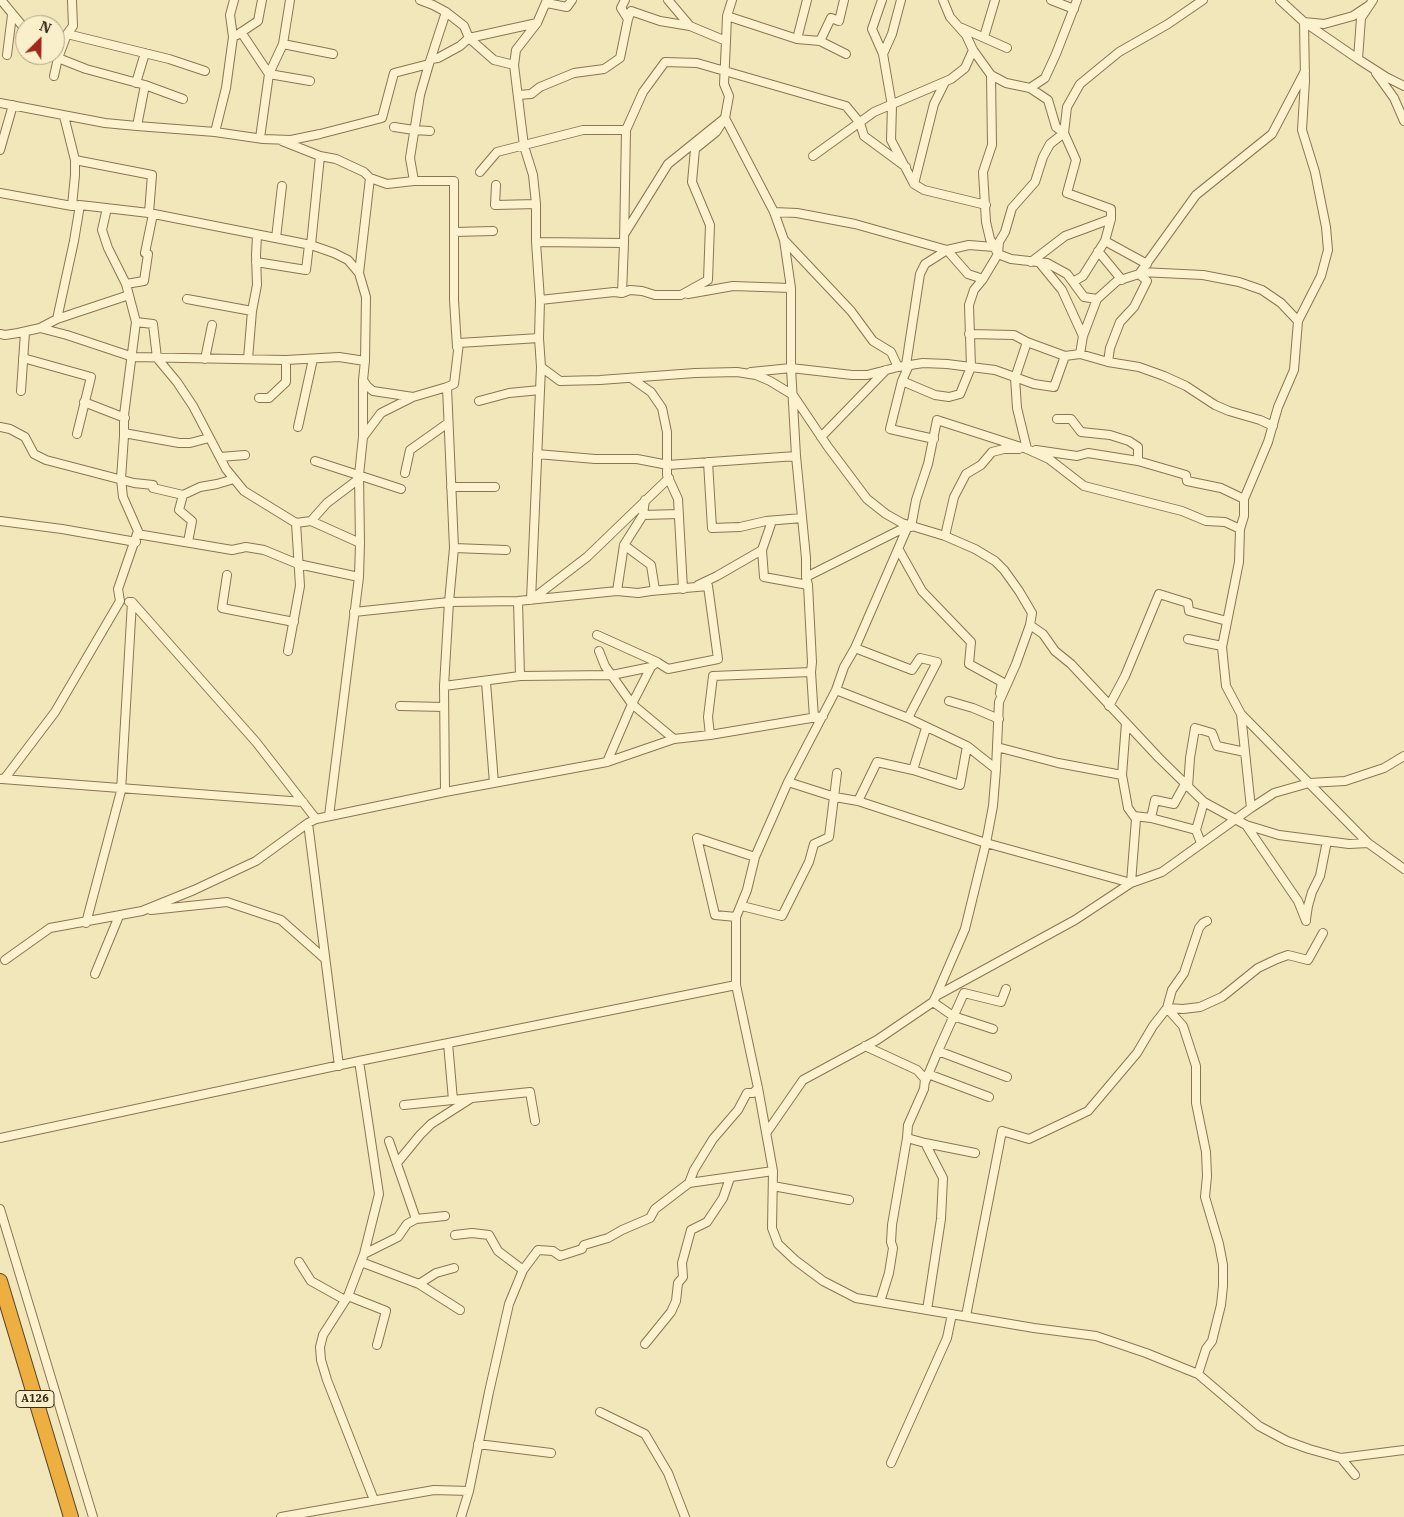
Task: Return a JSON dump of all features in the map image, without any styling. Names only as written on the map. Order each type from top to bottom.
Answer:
[{"type":"highway","name":"A126","points":[[0,1281],[71,1517]]},
{"type":"street","points":[[1,0],[15,18]]},
{"type":"street","points":[[215,132],[226,88],[233,37],[230,15],[234,0]]},
{"type":"street","points":[[233,37],[258,21],[262,0]]},
{"type":"street","points":[[260,138],[269,74],[283,44],[290,0]]},
{"type":"street","points":[[420,0],[446,12],[464,26],[469,38],[494,60],[514,65]]},
{"type":"street","points":[[531,600],[541,367],[539,338],[540,300],[533,175],[524,146],[514,65],[516,50],[537,23],[547,2],[567,7],[572,0]]},
{"type":"street","points":[[625,0],[621,8],[628,19]]},
{"type":"street","points":[[668,0],[690,26]]},
{"type":"street","points":[[681,295],[708,280],[710,224],[692,182],[695,149],[716,132],[725,118],[728,96],[724,84],[727,16],[732,0]]},
{"type":"street","points":[[797,39],[807,0]]},
{"type":"street","points":[[820,41],[831,18],[839,21],[844,0]]},
{"type":"street","points":[[882,0],[872,29],[883,54],[892,106],[891,140],[914,184],[924,190],[986,205]]},
{"type":"street","points":[[883,54],[892,34],[902,0]]},
{"type":"street","points":[[984,38],[995,0]]},
{"type":"street","points":[[1051,0],[1074,9]]},
{"type":"street","points":[[1030,88],[1045,78],[1076,0]]},
{"type":"street","points":[[902,382],[935,395],[955,397],[960,394],[971,367],[969,305],[971,297],[977,284],[983,279],[1005,232],[1012,208],[1035,182],[1043,157],[1050,144],[1064,134],[1067,107],[1080,84],[1119,52],[1168,24],[1203,0]]},
{"type":"street","points":[[1280,0],[1304,22],[1371,68],[1404,86]]},
{"type":"street","points":[[65,40],[74,26],[72,1]]},
{"type":"street","points":[[946,2],[950,16],[966,35],[973,50],[991,75],[1006,83],[1030,88],[1048,100],[1056,127],[1064,134],[1076,160],[1067,193],[1111,209],[1111,219],[1105,241],[1084,276],[1073,282]]},
{"type":"street","points":[[1304,22],[1324,24],[1353,16],[1371,3]]},
{"type":"street","points":[[1358,59],[1361,18],[1371,3]]},
{"type":"street","points":[[518,95],[531,94],[540,87],[574,73],[604,69],[620,58],[628,19],[632,11],[660,21],[690,26],[726,41]]},
{"type":"street","points":[[414,181],[410,158],[420,95],[446,12]]},
{"type":"street","points":[[7,55],[12,15]]},
{"type":"street","points":[[727,16],[797,39],[820,41],[846,54]]},
{"type":"street","points":[[1304,22],[1305,71],[1302,130],[1315,172],[1326,227],[1328,250],[1321,276],[1298,321],[1294,370],[1278,407],[1268,442],[1244,499],[1244,516],[1240,529],[1239,562],[1222,646],[1226,686],[1241,714],[1368,843],[1404,869]]},
{"type":"street","points":[[0,103],[13,104],[64,116],[137,126],[291,140],[382,118],[394,73],[430,62],[460,46],[469,38],[537,23]]},
{"type":"street","points":[[960,27],[1007,48]]},
{"type":"street","points":[[0,32],[9,33]]},
{"type":"street","points":[[241,32],[269,74],[310,81]]},
{"type":"street","points":[[68,34],[169,59],[205,71]]},
{"type":"street","points":[[283,44],[332,54]]},
{"type":"street","points":[[813,156],[874,112],[945,82],[965,68],[973,50]]},
{"type":"street","points":[[136,83],[144,54]]},
{"type":"street","points":[[65,61],[86,69],[145,85],[183,99]]},
{"type":"street","points":[[622,293],[625,233],[626,130],[643,92],[665,62],[697,63],[846,106],[860,123],[864,136],[906,167]]},
{"type":"street","points":[[54,76],[55,65]]},
{"type":"street","points":[[1371,68],[1394,98],[1404,122]]},
{"type":"street","points":[[1140,273],[1196,195],[1272,134],[1305,71]]},
{"type":"street","points":[[991,75],[992,144],[983,172],[986,222],[990,239],[996,250]]},
{"type":"street","points":[[914,184],[934,104],[945,82]]},
{"type":"street","points":[[137,126],[145,85]]},
{"type":"street","points":[[0,150],[13,104]]},
{"type":"street","points":[[64,116],[75,160],[72,206]]},
{"type":"street","points":[[725,118],[774,212],[784,240],[792,288],[791,368],[796,456],[808,585],[811,672],[819,717]]},
{"type":"street","points":[[625,233],[668,164],[725,118]]},
{"type":"street","points":[[394,126],[430,131]]},
{"type":"street","points":[[480,172],[497,152],[583,130],[626,130]]},
{"type":"street","points":[[278,139],[320,156],[336,159],[364,172],[370,178],[386,184],[414,181],[454,181],[454,300],[457,354]]},
{"type":"street","points":[[256,262],[306,270],[320,156]]},
{"type":"street","points":[[75,160],[152,175],[151,213],[145,253],[148,254],[144,281],[126,284]]},
{"type":"street","points":[[329,816],[359,577],[359,476],[363,437],[362,380],[365,361],[366,297],[359,273],[370,178]]},
{"type":"street","points":[[496,185],[495,205],[536,204]]},
{"type":"street","points":[[276,238],[282,186]]},
{"type":"street","points":[[0,193],[72,206],[80,205],[151,213],[310,245],[348,260],[359,273]]},
{"type":"street","points":[[57,319],[80,205]]},
{"type":"street","points":[[1,779],[64,700],[120,601],[118,589],[138,531],[123,497],[121,479],[124,414],[133,357],[136,322],[126,284],[108,248],[102,230],[107,208]]},
{"type":"street","points":[[774,212],[798,213],[855,224],[947,250],[968,274],[983,279]]},
{"type":"street","points":[[1035,262],[1065,236],[1111,219]]},
{"type":"street","points":[[454,232],[493,231]]},
{"type":"street","points":[[248,360],[252,311],[257,285],[258,234]]},
{"type":"street","points":[[784,240],[851,310],[874,341],[891,352],[904,366]]},
{"type":"street","points":[[1105,241],[1147,264]]},
{"type":"street","points":[[536,242],[624,243]]},
{"type":"street","points":[[934,439],[890,429],[902,382],[920,274],[925,264],[947,250],[969,245],[996,250],[1012,259],[1047,263],[1057,267],[1067,274],[1084,297],[1097,298]]},
{"type":"street","points":[[1098,251],[1122,280]]},
{"type":"street","points":[[1035,262],[1062,290],[1083,336]]},
{"type":"street","points":[[1080,354],[1083,336],[1097,298],[1117,281],[1140,273],[1203,275],[1239,282],[1262,290],[1281,303],[1298,321]]},
{"type":"street","points":[[1108,362],[1110,348],[1120,322],[1134,307],[1147,281],[1140,273]]},
{"type":"street","points":[[540,300],[614,292],[622,293],[630,290],[655,295],[681,295],[732,286],[792,288]]},
{"type":"street","points":[[0,334],[25,332],[40,328],[57,319],[129,295]]},
{"type":"street","points":[[187,299],[252,311]]},
{"type":"street","points":[[136,322],[153,324],[157,358],[177,382],[193,406],[220,457],[244,491],[296,523],[311,521],[360,543]]},
{"type":"street","points":[[205,359],[212,325]]},
{"type":"street","points":[[40,328],[133,357],[286,360],[339,357],[365,361]]},
{"type":"street","points":[[21,391],[25,332]]},
{"type":"street","points":[[970,334],[1014,335],[1027,342],[1065,356],[1080,354],[1108,362],[1139,367],[1172,379],[1222,408],[1273,426]]},
{"type":"street","points":[[363,437],[381,413],[413,397],[447,388],[454,384],[458,343],[539,338]]},
{"type":"street","points":[[1027,342],[1015,378],[1016,408],[1027,449]]},
{"type":"street","points":[[541,367],[560,382],[694,372],[748,373],[791,368],[866,375],[904,366],[947,364],[995,370],[1034,384],[1054,387],[1065,356]]},
{"type":"street","points":[[24,358],[91,377],[77,434]]},
{"type":"street","points":[[298,427],[312,359]]},
{"type":"street","points":[[259,398],[269,398],[286,382],[286,360]]},
{"type":"street","points":[[821,436],[887,370]]},
{"type":"street","points":[[748,373],[770,381],[793,395],[867,499],[886,514],[910,526],[945,536],[975,549],[1004,570],[1020,591],[1032,613],[1030,625],[1016,664],[999,702]]},
{"type":"street","points":[[631,378],[651,392],[662,408],[667,432],[669,478],[678,499],[680,514],[682,589]]},
{"type":"street","points":[[362,380],[373,391],[413,397]]},
{"type":"street","points":[[445,792],[444,686],[454,548],[447,388]]},
{"type":"street","points":[[479,401],[509,393],[540,390]]},
{"type":"street","points":[[84,402],[125,418]]},
{"type":"street","points":[[1057,419],[1071,419],[1081,432],[1110,435],[1129,441],[1138,447],[1138,460]]},
{"type":"street","points":[[1240,529],[1225,522],[1206,521],[1182,511],[1084,486],[1048,459],[1027,449],[937,420],[934,439],[910,526],[855,648],[844,667],[836,690],[819,717],[788,782],[755,857],[742,906],[736,918],[736,985],[767,1132],[773,1171],[772,1228],[778,1244],[795,1260],[823,1281],[856,1298],[1034,1328],[1096,1336],[1146,1352],[1198,1374],[1259,1426],[1287,1441],[1341,1458],[1404,1450]]},
{"type":"street","points":[[405,473],[410,450],[448,423]]},
{"type":"street","points":[[0,427],[10,429],[25,437],[34,454],[46,460],[134,483],[153,484],[153,488],[182,495],[200,486],[234,479]]},
{"type":"street","points":[[115,435],[151,436],[163,441],[190,443],[209,438]]},
{"type":"street","points":[[945,536],[954,496],[966,474],[981,465],[992,452],[1004,449],[1027,449],[1077,456],[1088,453],[1138,460],[1186,475],[1187,481],[1221,488],[1244,499]]},
{"type":"street","points":[[537,454],[595,459],[637,459],[668,465],[796,456]]},
{"type":"street","points":[[220,457],[245,455]]},
{"type":"street","points":[[315,461],[400,489]]},
{"type":"street","points":[[708,462],[712,528],[740,527],[802,518]]},
{"type":"street","points":[[311,521],[328,503],[359,476]]},
{"type":"street","points":[[531,600],[587,557],[669,478]]},
{"type":"street","points":[[451,487],[495,487]]},
{"type":"street","points":[[182,495],[179,510],[192,521],[188,542]]},
{"type":"street","points":[[617,591],[624,545],[644,515],[645,500]]},
{"type":"street","points":[[644,515],[680,514]]},
{"type":"street","points":[[0,521],[136,538],[188,542],[232,550],[246,547],[264,550],[298,564],[359,577]]},
{"type":"street","points":[[772,521],[762,550],[764,577],[808,585]]},
{"type":"street","points":[[288,651],[300,586],[296,523]]},
{"type":"street","points":[[806,577],[910,526]]},
{"type":"street","points":[[624,545],[651,565],[655,590]]},
{"type":"street","points":[[454,548],[506,550]]},
{"type":"street","points":[[692,588],[762,550]]},
{"type":"street","points":[[899,550],[922,591],[971,642],[968,664],[1002,682],[999,702],[996,769],[986,842],[965,929],[934,999]]},
{"type":"street","points":[[227,575],[222,608],[294,622]]},
{"type":"street","points":[[354,612],[449,602],[518,601],[617,591],[638,594],[655,590],[708,586],[718,659],[668,669],[654,664],[597,635]]},
{"type":"street","points":[[1109,706],[1125,676],[1159,594],[1188,603],[1189,610],[1227,621]]},
{"type":"street","points":[[120,601],[132,602],[256,742],[316,819]]},
{"type":"street","points":[[518,601],[520,676]]},
{"type":"street","points":[[86,922],[121,788],[132,602]]},
{"type":"street","points":[[1030,625],[1043,634],[1055,651],[1071,664],[1109,706],[1204,802],[1234,820],[1279,835],[1349,844],[1368,843]]},
{"type":"street","points":[[1188,639],[1222,646]]},
{"type":"street","points":[[855,648],[912,670],[920,658],[937,662],[908,718]]},
{"type":"street","points":[[598,652],[605,666],[632,704],[674,739]]},
{"type":"street","points":[[444,686],[486,682],[520,676],[612,675],[654,664]]},
{"type":"street","points":[[607,762],[632,704],[654,664]]},
{"type":"street","points":[[710,735],[708,718],[713,676],[811,672]]},
{"type":"street","points":[[486,682],[494,783]]},
{"type":"street","points":[[836,690],[908,718],[967,746],[996,769]]},
{"type":"street","points":[[949,700],[999,719]]},
{"type":"street","points":[[400,706],[444,707]]},
{"type":"street","points":[[1241,714],[1251,808]]},
{"type":"street","points":[[142,912],[256,861],[316,819],[445,792],[607,762],[674,739],[819,717]]},
{"type":"street","points":[[1126,722],[1122,775],[1128,808],[1136,819],[1131,883]]},
{"type":"street","points":[[913,770],[926,728]]},
{"type":"street","points":[[1151,818],[1155,800],[1174,804],[1187,785],[1195,728],[1212,733],[1217,746],[1245,752]]},
{"type":"street","points":[[858,802],[877,762],[913,770],[960,785],[967,746]]},
{"type":"street","points":[[997,747],[1058,763],[1122,775]]},
{"type":"street","points":[[767,1132],[803,1080],[900,1025],[934,999],[1075,920],[1131,883],[1162,872],[1274,793],[1309,783],[1345,781],[1384,768],[1404,756]]},
{"type":"street","points":[[742,906],[782,916],[809,862],[814,844],[829,837],[837,773]]},
{"type":"street","points":[[1,779],[303,802]]},
{"type":"street","points":[[788,782],[986,842],[1131,883]]},
{"type":"street","points":[[1201,843],[1196,830],[1204,802]]},
{"type":"street","points":[[1134,816],[1151,818],[1196,830]]},
{"type":"street","points":[[308,823],[339,1066]]},
{"type":"street","points":[[1246,825],[1298,901],[1306,921],[1308,906],[1320,876],[1328,841]]},
{"type":"street","points":[[736,918],[715,916],[697,838],[755,857]]},
{"type":"street","points":[[5,960],[50,928],[142,912],[227,902],[281,920],[324,958]]},
{"type":"street","points":[[95,974],[120,916]]},
{"type":"street","points":[[966,1316],[1002,1131],[1029,1138],[1088,1111],[1137,1053],[1153,1026],[1167,1008],[1172,990],[1184,973],[1199,928],[1202,923],[1207,921]]},
{"type":"street","points":[[1167,1008],[1183,1009],[1200,1006],[1215,1000],[1238,985],[1258,968],[1288,955],[1308,960],[1323,933]]},
{"type":"street","points":[[0,1138],[359,1061],[736,985]]},
{"type":"street","points":[[880,1302],[893,1248],[891,1242],[892,1225],[908,1125],[964,993],[1001,1002],[1006,989]]},
{"type":"street","points":[[934,999],[953,1016],[993,1029]]},
{"type":"street","points":[[1167,1008],[1183,1026],[1196,1066],[1196,1103],[1206,1152],[1205,1197],[1219,1244],[1223,1265],[1221,1305],[1212,1341],[1206,1349],[1198,1374]]},
{"type":"street","points":[[448,1043],[453,1100]]},
{"type":"street","points":[[865,1046],[917,1070],[924,1079],[927,1078],[990,1097]]},
{"type":"street","points":[[938,1051],[1007,1076]]},
{"type":"street","points":[[359,1061],[379,1194],[363,1258],[347,1298],[323,1335],[320,1347],[321,1360],[374,1500]]},
{"type":"street","points":[[689,1183],[694,1170],[713,1139],[738,1110],[747,1093],[753,1093],[758,1088]]},
{"type":"street","points":[[404,1105],[530,1092],[534,1121]]},
{"type":"street","points":[[397,1163],[431,1124],[473,1098]]},
{"type":"street","points":[[907,1138],[974,1153]]},
{"type":"street","points":[[389,1141],[416,1219]]},
{"type":"street","points":[[924,1143],[943,1178],[941,1219],[926,1310]]},
{"type":"street","points":[[461,1517],[509,1304],[523,1270],[538,1250],[553,1251],[560,1256],[582,1249],[584,1245],[608,1238],[650,1218],[655,1209],[689,1183],[773,1171]]},
{"type":"street","points":[[645,1344],[671,1312],[676,1301],[678,1283],[683,1276],[682,1263],[692,1230],[707,1222],[723,1198],[730,1178]]},
{"type":"street","points":[[772,1186],[849,1200]]},
{"type":"street","points":[[0,1209],[93,1517]]},
{"type":"street","points":[[363,1258],[398,1237],[407,1224],[416,1219],[445,1216]]},
{"type":"street","points":[[455,1235],[489,1235],[498,1250],[523,1270]]},
{"type":"street","points":[[363,1258],[419,1284],[460,1310]]},
{"type":"street","points":[[299,1262],[311,1282],[347,1298],[386,1311],[377,1345]]},
{"type":"street","points":[[419,1284],[436,1272],[454,1268]]},
{"type":"street","points":[[891,1463],[947,1338],[952,1314]]},
{"type":"street","points":[[600,1412],[645,1434],[668,1473],[685,1517]]},
{"type":"street","points":[[478,1444],[551,1453]]},
{"type":"street","points":[[1341,1458],[1355,1475]]},
{"type":"street","points":[[281,1517],[317,1514],[374,1500],[434,1490],[468,1491]]}]
